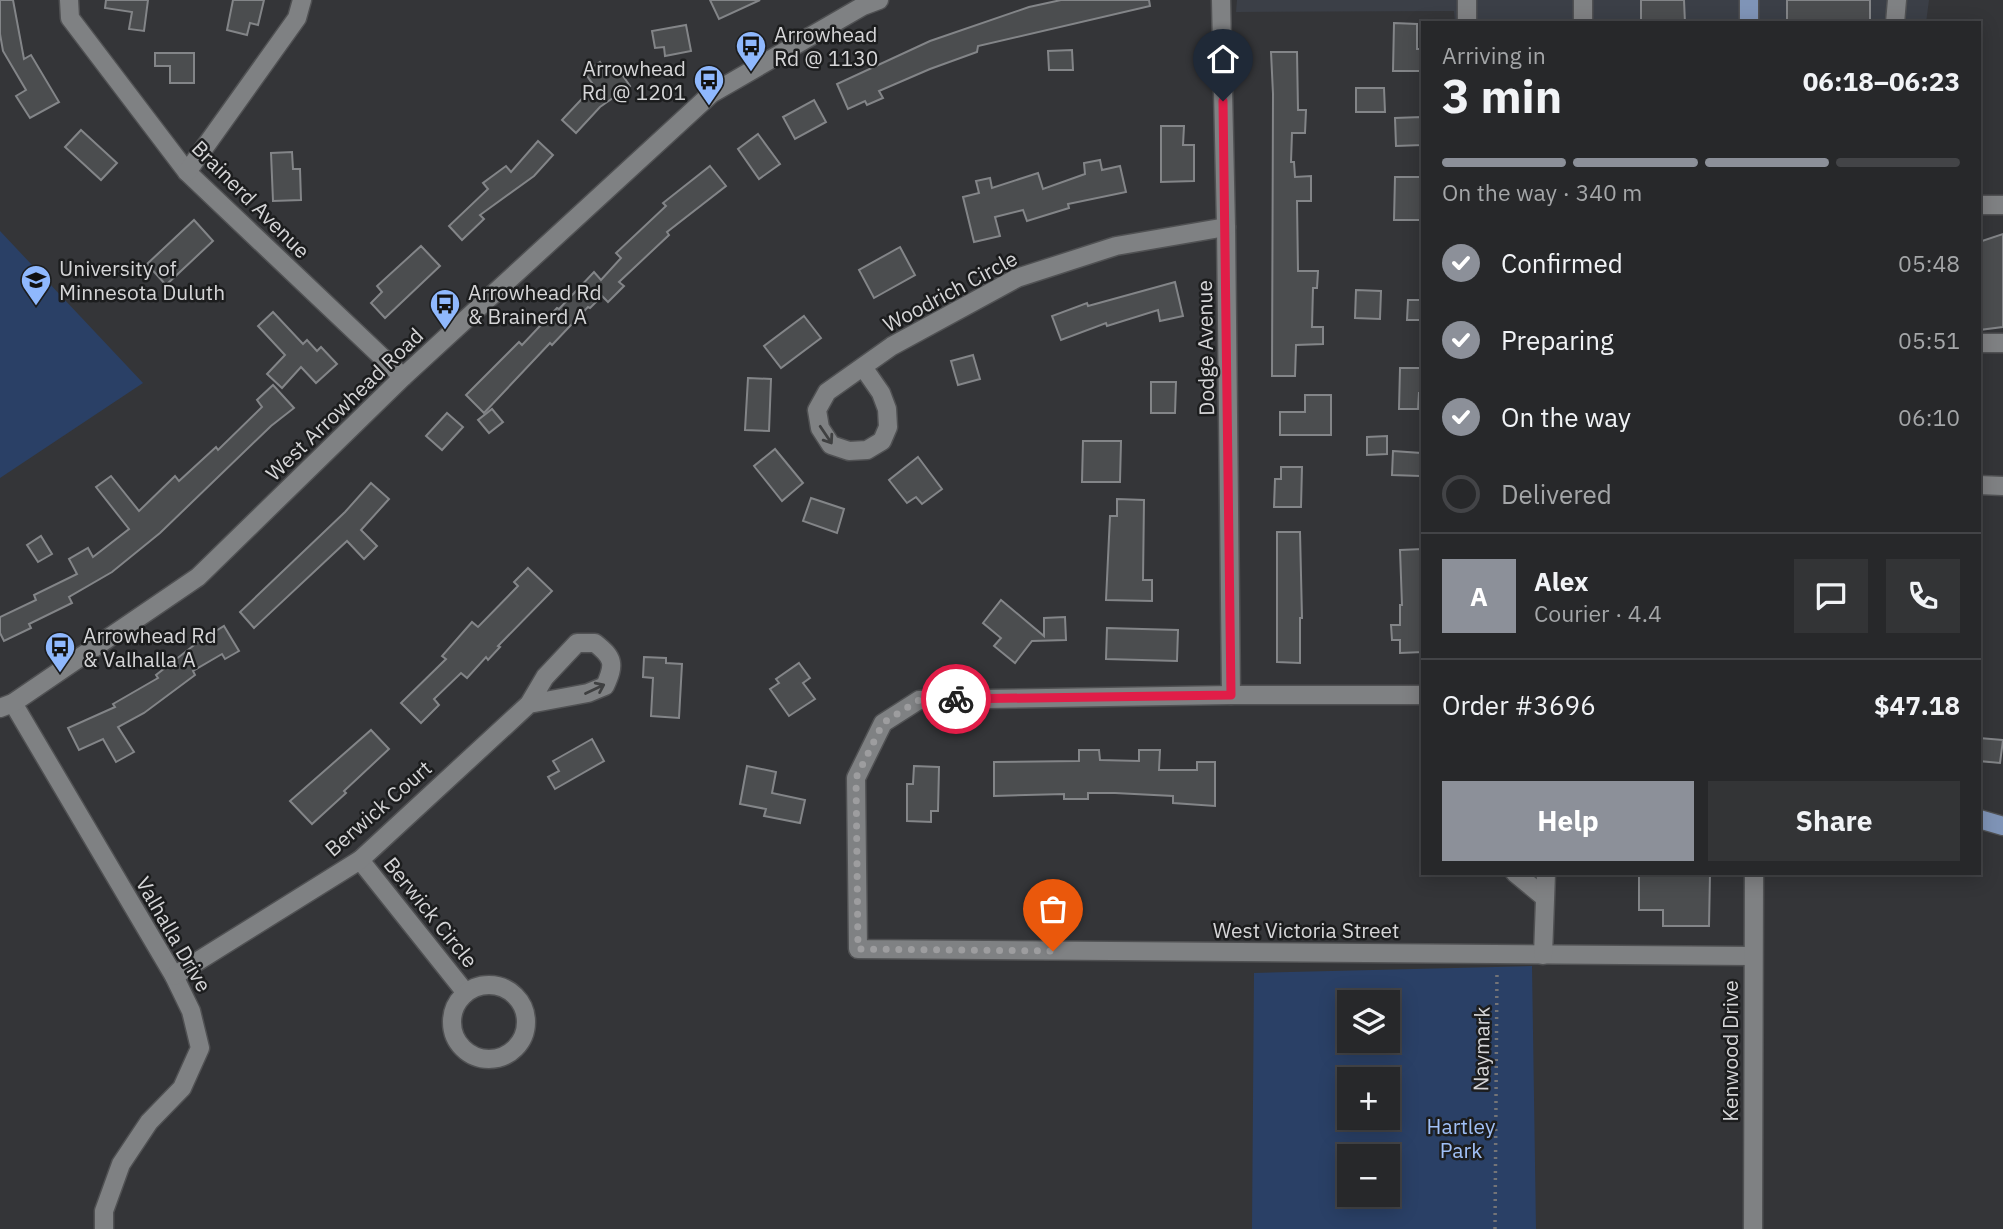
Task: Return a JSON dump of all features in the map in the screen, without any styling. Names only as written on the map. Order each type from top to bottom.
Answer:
[{"type":"main road","points":[[1749,0],[1749,21]]},
{"type":"main road","points":[[1981,820],[2003,826]]},
{"type":"street","name":"Brainerd Avenue","points":[[69,0],[70,18],[187,172],[404,377]]},
{"type":"street","points":[[187,172],[297,18],[302,0]]},
{"type":"street","name":"West Arrowhead Road","points":[[7,705],[198,577],[404,377],[711,94],[863,6],[879,0]]},
{"type":"street","name":"Dodge Avenue","points":[[1221,0],[1231,695]]},
{"type":"street","points":[[1467,0],[1467,21]]},
{"type":"street","points":[[1583,0],[1583,21]]},
{"type":"street","points":[[1895,21],[1897,0]]},
{"type":"street","points":[[1981,205],[2003,205]]},
{"type":"street","name":"Woodrich Circle","points":[[863,367],[881,393],[887,409],[888,427],[882,440],[867,450],[849,451],[831,444],[820,428],[817,410],[827,392],[892,346],[1017,278],[1116,246],[1226,227]]},
{"type":"street","points":[[1981,343],[2003,344]]},
{"type":"street","points":[[1981,485],[2003,486]]},
{"type":"street","name":"Berwick Court","points":[[174,976],[360,860],[529,704],[545,677],[577,643],[595,643],[609,654],[612,670],[604,686],[588,693],[529,704]]},
{"type":"street","points":[[1231,695],[1421,695]]},
{"type":"street","name":"West Victoria Street","points":[[1231,695],[919,700],[883,723],[856,778],[858,949],[1753,956]]},
{"type":"street","name":"Valhalla Drive","points":[[7,705],[174,976],[191,1011],[200,1048],[182,1088],[149,1122],[121,1164],[104,1211],[104,1229]]},
{"type":"street","name":"Berwick Circle","points":[[360,860],[466,993]]},
{"type":"street","points":[[1517,875],[1544,897]]},
{"type":"street","points":[[1543,955],[1546,875]]},
{"type":"street","name":"Kenwood Drive","points":[[1753,1229],[1754,875]]},
{"type":"street","name":"Berwick Circle","points":[[490,985],[503,988],[522,1004],[526,1017],[525,1030],[521,1041],[512,1051],[489,1059],[467,1053],[459,1045],[452,1023],[453,1012],[466,993],[477,987],[490,985]]},
{"type":"path","name":"Naymark","points":[[1495,1229],[1497,954]]},
{"type":"shaded area","points":[[1237,0],[1929,0],[1926,21],[1455,21],[1454,11],[1236,12]]},
{"type":"green space","name":"University of Minnesota Duluth","points":[[0,231],[143,383],[0,478]]},
{"type":"green space","name":"Hartley Park","points":[[1532,966],[1536,1229],[1252,1229],[1254,973]]},
{"type":"building","points":[[0,0],[13,0],[24,59],[31,55],[59,102],[30,118],[16,96],[26,90],[3,51]]},
{"type":"building","points":[[106,0],[148,0],[144,31],[129,29],[132,12],[105,8]]},
{"type":"building","points":[[233,0],[264,0],[258,25],[250,23],[247,35],[227,30]]},
{"type":"building","points":[[710,0],[760,0],[719,19]]},
{"type":"building","points":[[1061,0],[1149,0],[1150,6],[978,46],[977,52],[879,91],[883,98],[867,105],[865,101],[848,109],[837,84],[930,41],[1029,7]]},
{"type":"building","points":[[1641,0],[1684,0],[1685,21],[1641,21]]},
{"type":"building","points":[[1787,0],[1870,0],[1870,21],[1787,21]]},
{"type":"building","points":[[1394,23],[1417,24],[1417,49],[1421,49],[1421,71],[1393,71]]},
{"type":"building","points":[[686,25],[691,51],[665,56],[664,47],[655,48],[652,31]]},
{"type":"building","points":[[1072,50],[1073,70],[1049,70],[1048,51]]},
{"type":"building","points":[[1271,52],[1297,52],[1298,110],[1306,110],[1305,133],[1292,133],[1291,162],[1294,162],[1295,177],[1311,176],[1311,201],[1297,201],[1298,271],[1318,271],[1317,288],[1313,288],[1312,327],[1323,327],[1323,344],[1296,345],[1295,376],[1272,376]]},
{"type":"building","points":[[155,53],[194,53],[194,83],[170,83],[170,66],[155,66]]},
{"type":"building","points":[[600,62],[608,73],[616,66],[630,86],[600,107],[576,133],[562,120],[594,86],[585,73]]},
{"type":"building","points":[[1356,88],[1384,88],[1385,112],[1356,112]]},
{"type":"building","points":[[814,100],[826,122],[795,139],[783,117]]},
{"type":"building","points":[[1421,117],[1421,145],[1396,146],[1395,118]]},
{"type":"building","points":[[1161,126],[1184,126],[1183,145],[1194,145],[1194,181],[1161,182]]},
{"type":"building","points":[[81,130],[117,163],[101,180],[65,147]]},
{"type":"building","points":[[758,134],[780,164],[759,179],[738,149]]},
{"type":"building","points":[[538,141],[553,155],[534,176],[480,215],[484,219],[462,240],[449,226],[488,189],[483,183],[506,166],[511,172]]},
{"type":"building","points":[[292,152],[293,169],[300,169],[301,200],[273,201],[271,153]]},
{"type":"building","points":[[1100,160],[1102,170],[1120,166],[1126,192],[1068,204],[1069,208],[1027,221],[1023,210],[995,217],[1000,236],[974,242],[963,197],[979,193],[976,181],[990,178],[992,188],[1038,173],[1043,189],[1085,174],[1084,163]]},
{"type":"building","points":[[710,166],[726,186],[667,232],[669,235],[619,282],[624,286],[608,302],[602,296],[588,307],[484,413],[466,395],[519,342],[522,345],[594,272],[601,280],[621,258],[616,253],[666,206],[663,203]]},
{"type":"building","points":[[1395,177],[1420,177],[1420,220],[1394,220]]},
{"type":"building","points":[[194,220],[213,241],[166,285],[147,264]]},
{"type":"building","points":[[2003,234],[2003,327],[1981,330],[1981,241]]},
{"type":"building","points":[[421,246],[440,266],[385,318],[371,303],[382,292],[377,286]]},
{"type":"building","points":[[900,247],[915,275],[874,298],[859,270]]},
{"type":"building","points":[[1175,282],[1183,316],[1160,321],[1158,310],[1107,326],[1106,323],[1061,340],[1052,316],[1087,303],[1088,306]]},
{"type":"building","points":[[1356,290],[1381,291],[1380,319],[1355,318]]},
{"type":"building","points":[[1408,300],[1421,300],[1421,320],[1407,320]]},
{"type":"building","points":[[273,312],[303,344],[307,340],[317,351],[321,347],[337,364],[316,383],[301,367],[282,388],[267,374],[285,355],[258,326]]},
{"type":"building","points":[[804,316],[821,338],[781,368],[764,346]]},
{"type":"building","points":[[973,355],[980,379],[958,385],[951,361]]},
{"type":"building","points":[[1400,368],[1421,368],[1418,409],[1399,409]]},
{"type":"building","points":[[748,378],[771,379],[769,431],[745,430]]},
{"type":"building","points":[[1151,382],[1176,382],[1175,413],[1151,413]]},
{"type":"building","points":[[273,385],[294,408],[271,426],[160,533],[112,572],[69,597],[72,603],[29,624],[31,628],[4,641],[0,633],[0,617],[36,600],[34,595],[77,574],[69,559],[88,548],[93,557],[129,529],[96,487],[111,476],[139,511],[175,476],[179,481],[216,447],[218,450],[262,407],[257,400]]},
{"type":"building","points":[[1305,395],[1331,395],[1331,435],[1280,435],[1280,412],[1305,412]]},
{"type":"building","points":[[492,409],[503,422],[489,433],[478,420]]},
{"type":"building","points":[[447,413],[463,427],[442,450],[426,436]]},
{"type":"building","points":[[1387,436],[1387,454],[1367,455],[1367,437]]},
{"type":"building","points":[[1083,441],[1121,441],[1120,482],[1082,482]]},
{"type":"building","points":[[775,449],[803,483],[782,501],[754,466]]},
{"type":"building","points":[[1393,451],[1421,453],[1420,476],[1392,475]]},
{"type":"building","points":[[918,457],[942,489],[922,504],[916,497],[907,503],[889,480]]},
{"type":"building","points":[[1281,467],[1302,467],[1301,507],[1274,507],[1275,479],[1281,479]]},
{"type":"building","points":[[371,483],[389,499],[361,530],[377,546],[364,559],[347,541],[254,628],[240,612],[345,512]]},
{"type":"building","points":[[811,498],[844,509],[837,533],[803,521]]},
{"type":"building","points":[[1117,499],[1144,500],[1143,580],[1152,580],[1152,601],[1106,600],[1110,516],[1117,516]]},
{"type":"building","points":[[1277,532],[1300,532],[1300,663],[1277,662]]},
{"type":"building","points":[[41,536],[52,554],[38,562],[27,545]]},
{"type":"building","points":[[1421,549],[1421,652],[1400,653],[1400,640],[1392,640],[1391,625],[1400,625],[1402,605],[1400,550]]},
{"type":"building","points":[[528,568],[552,591],[498,646],[500,647],[488,660],[486,657],[467,678],[461,673],[434,699],[439,705],[421,723],[401,703],[446,659],[442,656],[472,622],[478,627],[518,586],[514,582]]},
{"type":"building","points":[[1001,600],[1044,636],[1044,618],[1065,617],[1066,640],[1032,641],[1015,663],[994,646],[1001,638],[983,623]]},
{"type":"building","points":[[224,626],[239,651],[225,659],[222,654],[193,671],[195,675],[144,713],[118,727],[134,752],[116,762],[103,739],[79,750],[68,728],[115,707],[113,704],[158,678],[156,675],[198,642]]},
{"type":"building","points":[[1107,628],[1178,630],[1177,661],[1106,659]]},
{"type":"building","points":[[644,657],[666,658],[666,663],[682,664],[679,718],[651,716],[653,678],[643,677]]},
{"type":"building","points":[[799,663],[810,678],[803,683],[815,699],[789,716],[770,689],[779,683],[776,679]]},
{"type":"building","points":[[371,730],[389,749],[312,824],[290,801]]},
{"type":"building","points":[[1981,738],[2003,740],[2000,763],[1981,761]]},
{"type":"building","points":[[592,739],[604,761],[555,789],[548,777],[559,771],[553,761]]},
{"type":"building","points":[[1079,750],[1099,750],[1100,760],[1139,761],[1139,750],[1160,750],[1159,770],[1197,770],[1197,762],[1215,762],[1215,806],[1173,803],[1173,796],[1115,793],[1088,793],[1088,799],[1064,799],[1064,794],[994,796],[994,762],[1079,761]]},
{"type":"building","points":[[747,766],[776,772],[772,793],[805,800],[800,823],[764,816],[766,809],[740,804]]},
{"type":"building","points":[[914,766],[939,767],[938,811],[931,811],[931,822],[907,821],[907,784],[913,784]]},
{"type":"building","points":[[1639,875],[1710,875],[1709,926],[1663,926],[1663,910],[1639,910]]},
{"type":"way so far","points":[[956,699],[919,700],[883,723],[856,778],[858,949],[1053,951]]},
{"type":"place","name":"Arrowhead Rd @ 1130","points":[[751,73]]},
{"type":"place","name":"Arrowhead Rd @ 1201","points":[[709,107]]},
{"type":"place","name":"University of Minnesota Duluth","points":[[36,307]]},
{"type":"place","name":"Arrowhead Rd & Brainerd A","points":[[445,331]]},
{"type":"place","name":"Arrowhead Rd & Valhalla A","points":[[60,674]]},
{"type":"route","points":[[956,699],[1231,695],[1223,101]]}]
